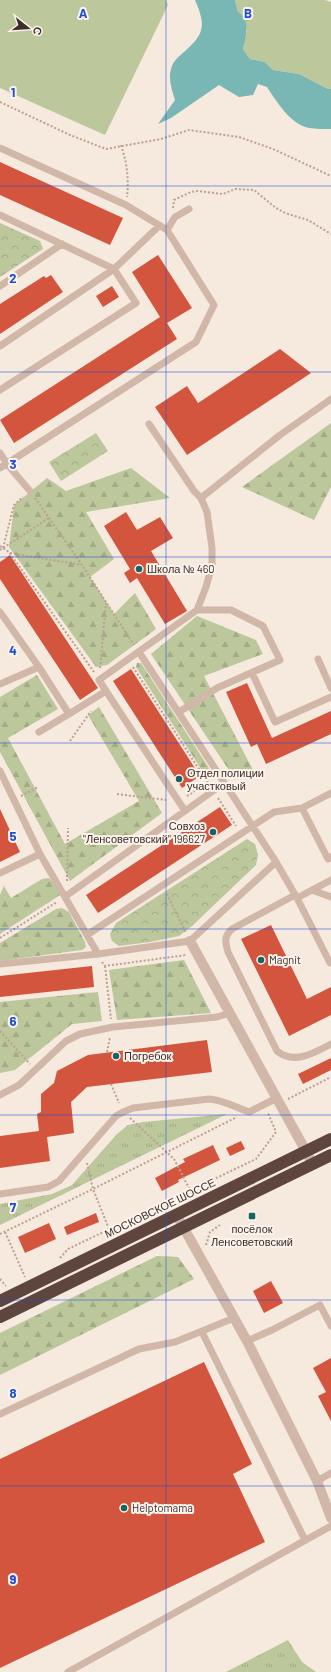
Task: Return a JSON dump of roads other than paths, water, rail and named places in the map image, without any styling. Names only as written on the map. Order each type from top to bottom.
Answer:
[{"type":"highway","name":"МОСКОВСКОЕ ШОССЕ","points":[[2,1296],[331,1139]]},
{"type":"highway","points":[[0,1317],[331,1155]]},
{"type":"street","points":[[190,940],[313,1164]]},
{"type":"street","points":[[176,1214],[247,1341],[317,1481],[331,1518]]},
{"type":"lane","points":[[0,148],[126,205],[168,230],[214,304],[196,342],[0,468]]},
{"type":"lane","points":[[168,230],[175,217],[189,209]]},
{"type":"lane","points":[[0,216],[114,268],[136,303],[0,390]]},
{"type":"lane","points":[[0,346],[114,268],[159,226]]},
{"type":"lane","points":[[0,286],[62,244]]},
{"type":"lane","points":[[201,498],[280,435],[331,399]]},
{"type":"lane","points":[[149,424],[194,491],[201,498],[208,512],[212,548],[212,565],[206,587],[196,610],[99,680],[186,810]]},
{"type":"lane","points":[[0,453],[7,464],[30,491]]},
{"type":"lane","points":[[179,712],[217,688],[280,660],[263,626],[231,610],[196,610]]},
{"type":"lane","points":[[0,612],[39,667],[69,714]]},
{"type":"lane","points":[[139,652],[276,862],[331,963]]},
{"type":"lane","points":[[318,659],[331,688]]},
{"type":"lane","points":[[0,684],[39,667]]},
{"type":"lane","points":[[252,673],[275,722],[331,698]]},
{"type":"lane","points":[[39,732],[106,691]]},
{"type":"lane","points":[[0,771],[2,779],[15,799],[40,854],[66,896],[98,954]]},
{"type":"lane","points":[[66,896],[224,783]]},
{"type":"lane","points":[[87,935],[274,812],[302,808],[331,794]]},
{"type":"lane","points":[[302,808],[328,859],[331,857]]},
{"type":"lane","points":[[0,873],[40,854]]},
{"type":"lane","points":[[0,964],[98,954],[190,940],[276,862]]},
{"type":"lane","points":[[331,880],[232,929],[227,933],[225,942],[228,952],[277,1051],[288,1057],[299,1057],[312,1054],[331,1044]]},
{"type":"lane","points":[[312,890],[331,898]]},
{"type":"lane","points":[[0,1095],[19,1085],[66,1041],[80,1034],[112,1027],[216,1017],[230,1013]]},
{"type":"lane","points":[[0,1194],[48,1187],[59,1181],[116,1116],[133,1108],[209,1099],[220,1100],[231,1106],[249,1112],[264,1104],[278,1100]]},
{"type":"lane","points":[[247,1341],[272,1330],[320,1304],[331,1326]]},
{"type":"lane","points":[[0,1414],[139,1349],[175,1342],[234,1318]]},
{"type":"lane","points":[[202,1332],[305,1540]]},
{"type":"lane","points":[[317,1481],[331,1473]]},
{"type":"lane","points":[[68,1672],[331,1526]]},
{"type":"water","points":[[195,0],[235,0],[238,12],[245,19],[246,34],[243,49],[250,59],[265,62],[273,70],[299,74],[328,89],[331,89],[331,129],[317,129],[302,126],[285,112],[267,87],[258,84],[253,95],[239,97],[219,85],[171,118],[158,124],[175,100],[170,81],[172,66],[176,59],[196,40],[202,29],[201,16]]},
{"type":"place","name":"Школа № 460","points":[[139,569]]},
{"type":"place","name":"Отдел полиции участковый","points":[[179,779]]},
{"type":"place","name":"Совхоз \"Ленсоветовский\" 196627","points":[[213,832]]},
{"type":"place","name":"Magnit","points":[[261,960]]},
{"type":"place","name":"Погребок","points":[[116,1056]]},
{"type":"place","name":"посёлок Ленсоветовский","points":[[252,1216]]},
{"type":"place","name":"Helptomama","points":[[124,1508]]}]
